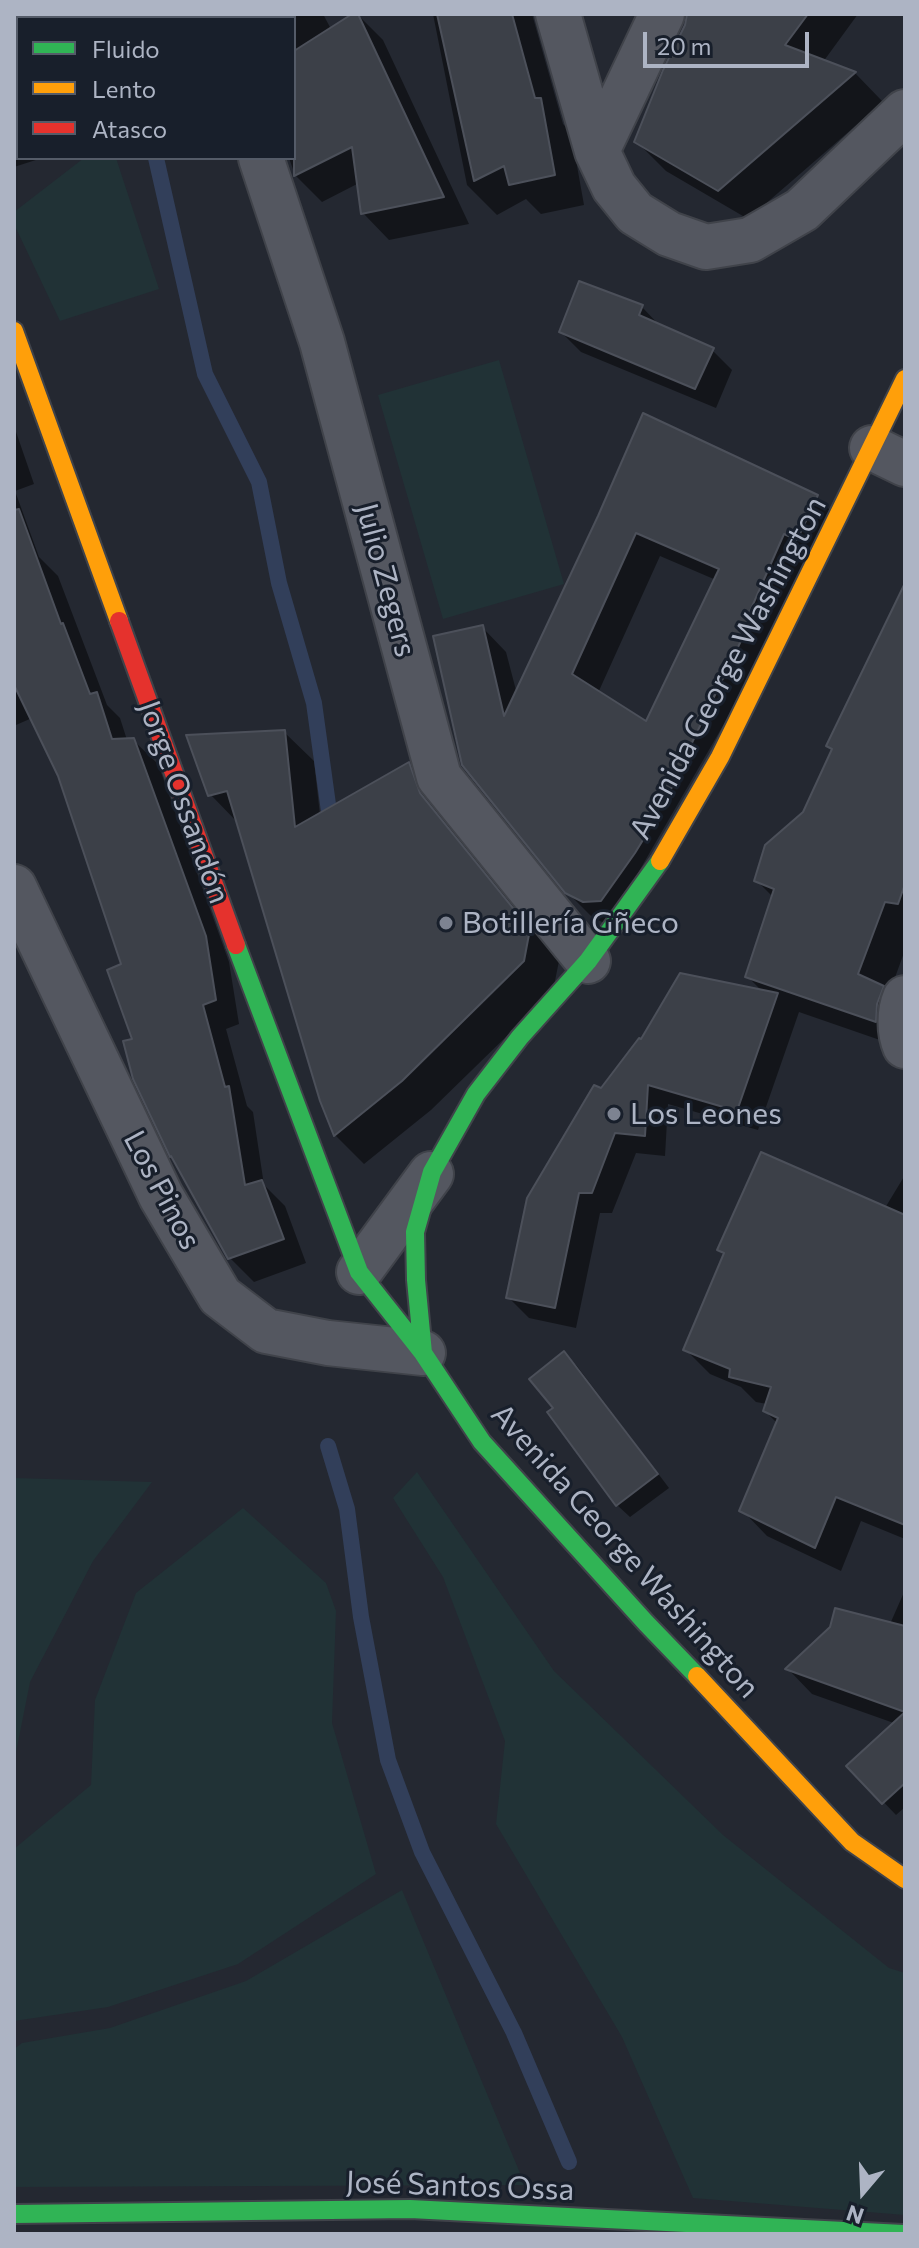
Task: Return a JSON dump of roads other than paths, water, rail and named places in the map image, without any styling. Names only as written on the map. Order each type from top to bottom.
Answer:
[{"type":"main road","name":"Jorge Ossandón","points":[[14,331],[270,1040],[359,1272],[423,1353]]},
{"type":"main road","name":"Avenida George Washington","points":[[905,379],[889,456],[720,757],[656,867],[588,961],[520,1037],[476,1094],[432,1172],[415,1232],[423,1353],[482,1442],[646,1623],[852,1842],[905,1879]]},
{"type":"main road","name":"José Santos Ossa","points":[[14,2214],[410,2209],[903,2234]]},
{"type":"street","points":[[558,14],[597,151],[614,187],[635,213],[669,234],[706,247],[750,240],[802,210],[905,112]]},
{"type":"street","points":[[597,151],[662,14]]},
{"type":"street","name":"Julio Zegers","points":[[262,160],[322,342],[439,777],[588,961]]},
{"type":"street","name":"Los Pinos","points":[[14,887],[161,1196],[220,1296],[266,1331],[328,1343],[423,1353]]},
{"type":"street","points":[[905,998],[900,1035],[905,1046]]},
{"type":"street","points":[[359,1272],[432,1172]]},
{"type":"waterway","points":[[156,160],[205,374],[259,482],[279,583],[314,703],[331,826]]},
{"type":"waterway","points":[[328,1446],[347,1509],[361,1617],[388,1760],[422,1852],[514,2033],[569,2162]]},
{"type":"place","name":"Botillería Gñeco","points":[[446,923]]},
{"type":"place","name":"Los Leones","points":[[614,1114]]}]
